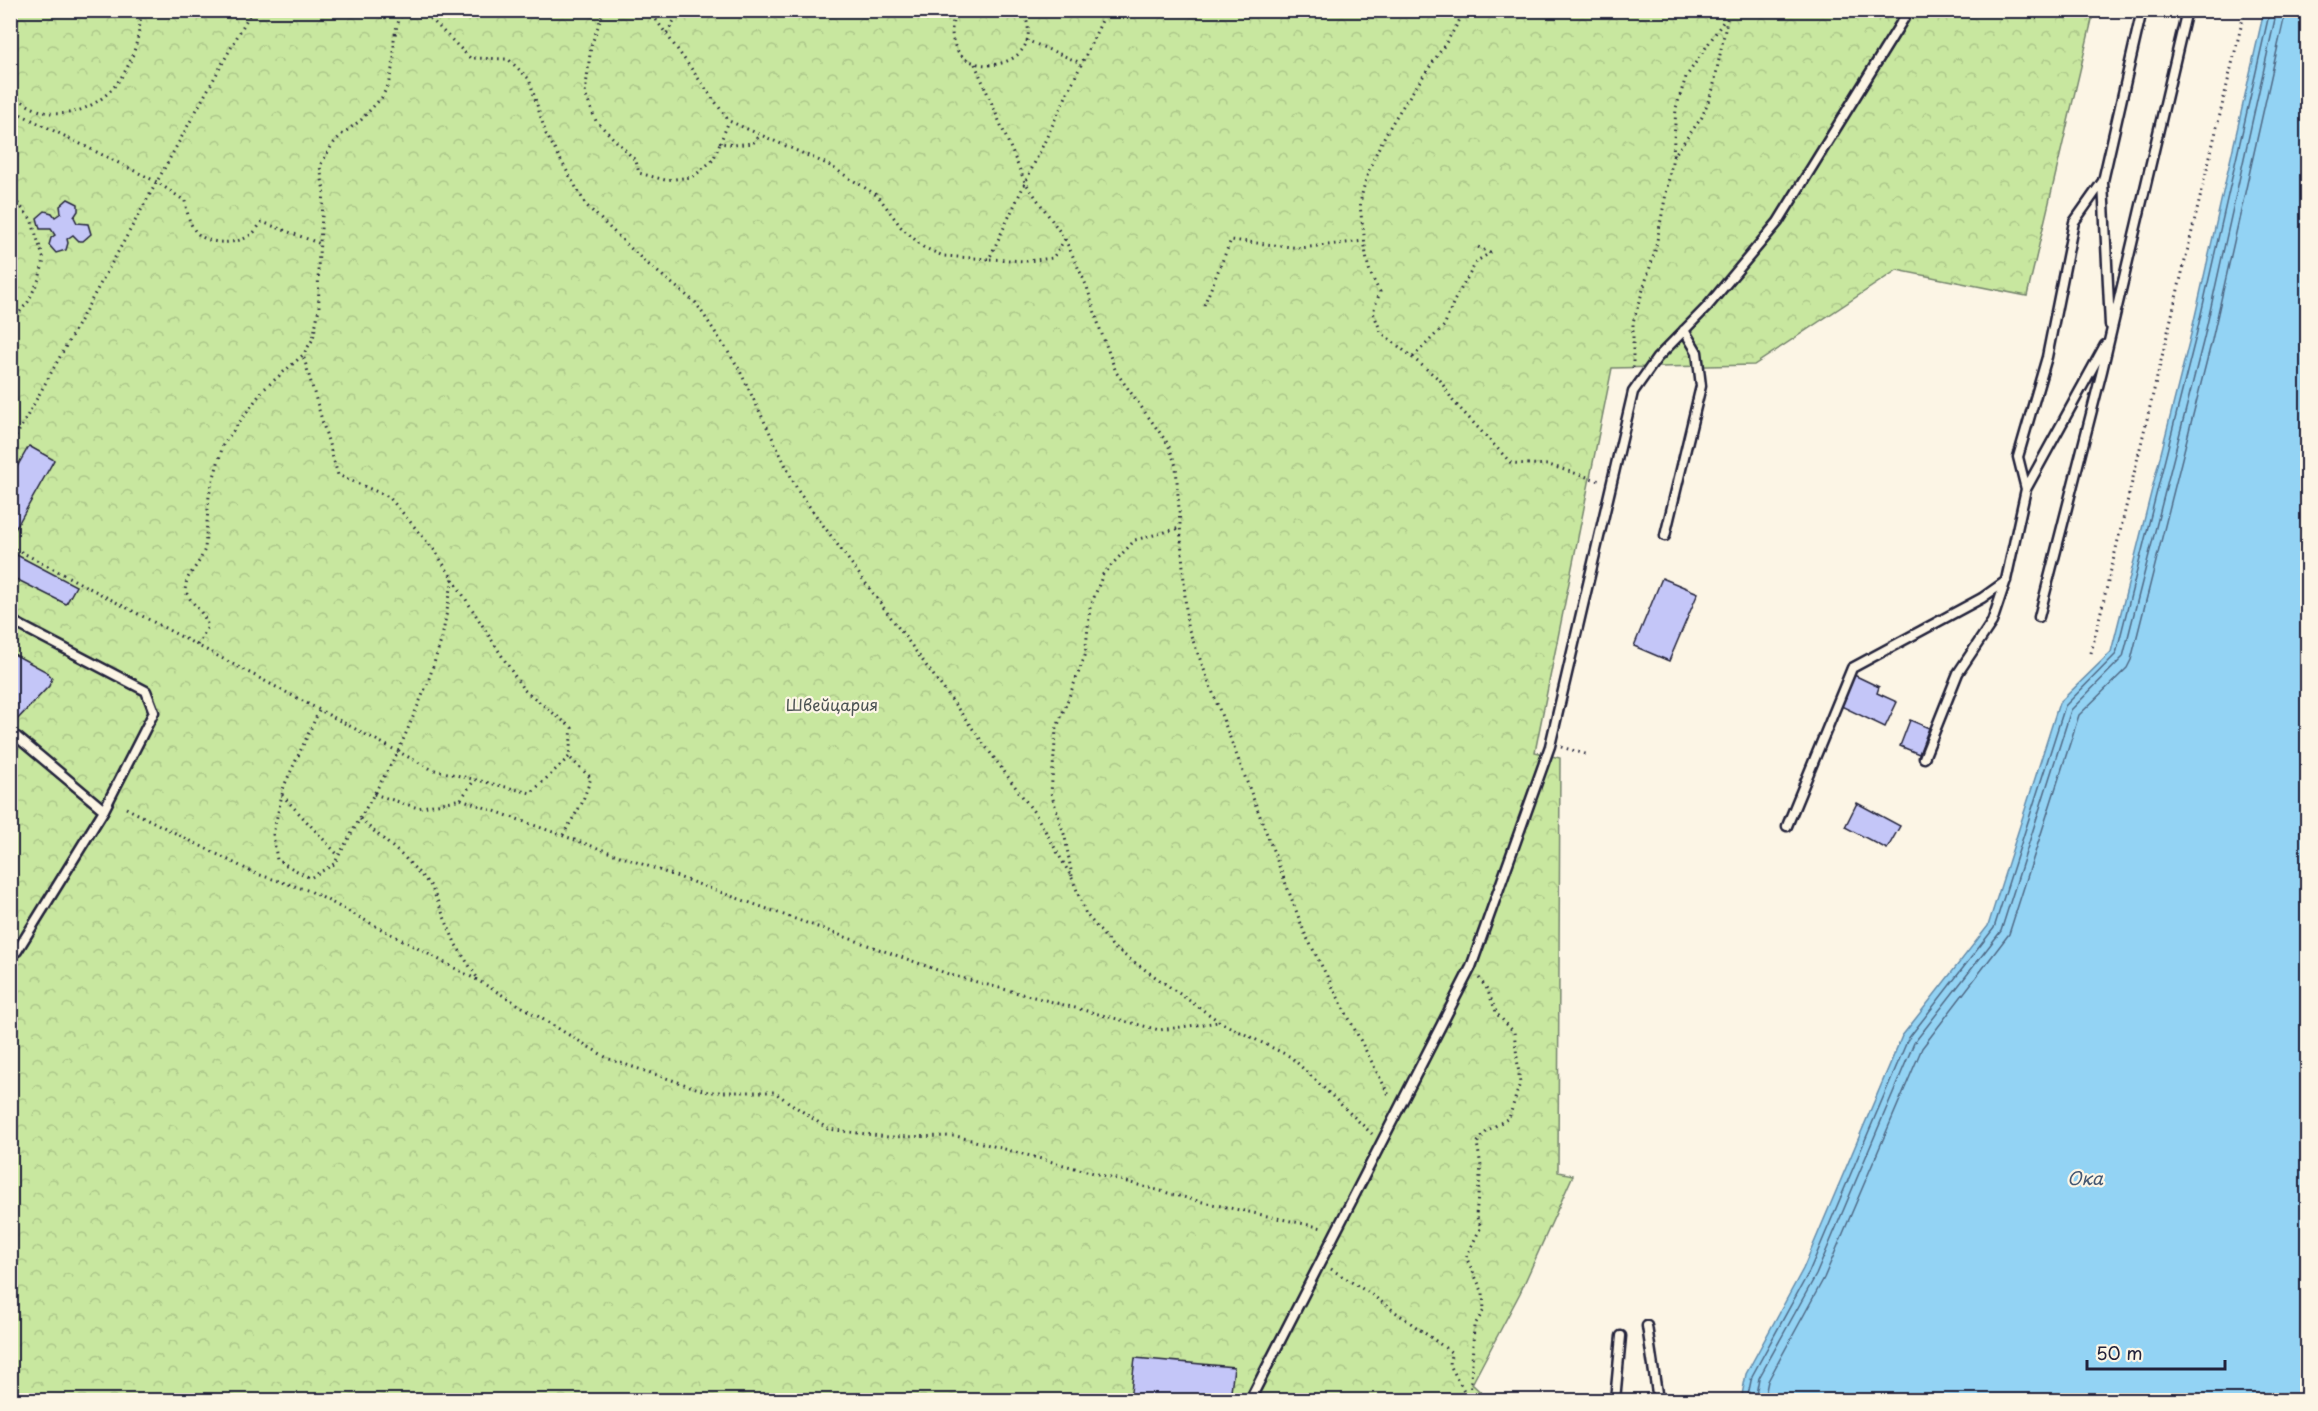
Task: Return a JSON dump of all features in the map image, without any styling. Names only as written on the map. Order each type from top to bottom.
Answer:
[{"type":"lane","points":[[1250,1401],[1471,967],[1550,746],[1633,392],[1657,358],[1706,308],[1779,222],[1909,10]]},
{"type":"lane","points":[[1924,758],[1958,674],[1992,622],[2006,580],[2026,489],[2111,334],[2103,181],[2142,10]]},
{"type":"lane","points":[[2039,617],[2111,334],[2187,10]]},
{"type":"lane","points":[[2026,489],[2018,456],[2047,357],[2074,222],[2103,181]]},
{"type":"lane","points":[[1665,536],[1701,386],[1697,352],[1684,330]]},
{"type":"lane","points":[[1786,826],[1852,668],[1982,598],[2006,580]]},
{"type":"lane","points":[[10,620],[146,691],[154,712],[104,810],[17,951],[10,951]]},
{"type":"lane","points":[[10,744],[17,737],[104,810]]},
{"type":"lane","points":[[1647,1326],[1658,1401]]},
{"type":"lane","points":[[1615,1401],[1621,1336]]},
{"type":"path","points":[[10,89],[34,109],[46,113],[77,113],[92,106],[123,76],[134,53],[141,10]]},
{"type":"path","points":[[10,447],[252,10]]},
{"type":"path","points":[[196,646],[208,627],[204,614],[192,603],[185,590],[187,579],[205,549],[209,495],[223,445],[264,390],[303,355],[313,339],[320,308],[318,267],[321,244],[320,217],[324,192],[320,166],[332,145],[361,120],[388,85],[394,61],[395,32],[404,10]]},
{"type":"path","points":[[422,10],[470,58],[508,59],[529,79],[546,134],[586,205],[643,260],[696,303],[738,367],[798,490],[1036,814],[1072,878],[1086,914],[1114,948],[1220,1022],[1291,1057],[1382,1143]]},
{"type":"path","points":[[604,10],[591,46],[585,94],[596,121],[636,161],[639,173],[665,180],[693,177],[713,160],[729,121]]},
{"type":"path","points":[[649,10],[729,121],[827,164],[878,196],[901,227],[923,247],[943,256],[1027,261],[1053,258],[1065,239]]},
{"type":"path","points":[[667,33],[680,10]]},
{"type":"path","points":[[956,10],[952,22],[952,35],[956,47],[964,57],[975,64],[988,67],[1001,65],[1016,55],[1026,40],[1027,28],[1022,10]]},
{"type":"path","points":[[988,259],[1107,10]]},
{"type":"path","points":[[1465,10],[1453,34],[1398,114],[1371,168],[1360,201],[1369,273],[1380,292],[1373,312],[1381,332],[1440,380],[1453,401],[1511,463],[1549,465],[1610,484]]},
{"type":"path","points":[[1673,157],[1702,117],[1713,89],[1729,10]]},
{"type":"path","points":[[2091,653],[2244,10]]},
{"type":"path","points":[[1633,392],[1633,322],[1655,251],[1673,157],[1677,108],[1686,77],[1726,18]]},
{"type":"path","points":[[1026,40],[1081,63]]},
{"type":"path","points":[[975,64],[1025,182],[1065,239],[1087,287],[1116,372],[1168,444],[1176,466],[1187,625],[1305,934],[1398,1112]]},
{"type":"path","points":[[17,97],[10,108],[157,182],[185,201],[196,233],[212,241],[238,241],[253,234],[261,222],[321,244]]},
{"type":"path","points":[[720,143],[734,145],[753,143],[761,134]]},
{"type":"path","points":[[10,194],[31,219],[44,260],[39,279],[28,302],[10,324]]},
{"type":"path","points":[[1204,305],[1231,240],[1300,248],[1364,241]]},
{"type":"path","points":[[1413,357],[1444,326],[1454,301],[1477,261],[1490,253],[1478,247]]},
{"type":"path","points":[[10,546],[431,770],[531,793],[569,757],[572,728],[523,689],[435,551],[389,497],[338,475],[303,355]]},
{"type":"path","points":[[1072,878],[1065,837],[1051,793],[1056,730],[1085,656],[1090,608],[1103,574],[1135,540],[1180,528]]},
{"type":"path","points":[[319,711],[284,786],[273,834],[278,860],[310,878],[334,864],[398,752],[428,682],[442,638],[453,578]]},
{"type":"path","points":[[1562,748],[1589,755]]},
{"type":"path","points":[[563,835],[582,803],[591,778],[569,757]]},
{"type":"path","points":[[461,799],[475,779]]},
{"type":"path","points":[[374,794],[418,808],[461,799],[954,976],[1159,1030],[1220,1022]]},
{"type":"path","points":[[282,795],[339,856]]},
{"type":"path","points":[[126,808],[254,873],[310,891],[479,981],[609,1059],[708,1092],[774,1092],[828,1129],[888,1137],[956,1136],[1198,1201],[1336,1231]]},
{"type":"path","points":[[360,819],[405,858],[430,886],[456,945],[479,981]]},
{"type":"path","points":[[1469,1401],[1474,1326],[1484,1310],[1483,1293],[1466,1257],[1481,1227],[1476,1215],[1481,1166],[1477,1143],[1488,1130],[1509,1118],[1520,1083],[1514,1032],[1497,1014],[1487,989],[1471,967]]},
{"type":"path","points":[[1321,1263],[1369,1293],[1451,1352],[1450,1365],[1469,1401]]},
{"type":"green space","name":"Швейцария","points":[[10,11],[2094,11],[2027,296],[1897,270],[1754,365],[1612,368],[1535,752],[1560,758],[1558,1172],[1573,1175],[1520,1293],[1472,1384],[1489,1400],[11,1400]]},
{"type":"water","name":"Ока","points":[[2264,11],[2308,11],[2307,1400],[1741,1400],[1746,1374],[1803,1269],[1902,1036],[1988,926],[2059,703],[2111,652],[2191,334]]},
{"type":"building","points":[[68,199],[78,204],[78,211],[74,217],[77,223],[88,224],[91,234],[83,241],[79,241],[73,235],[67,239],[66,250],[56,253],[49,245],[51,238],[55,235],[51,229],[40,229],[37,218],[45,211],[52,213],[55,217],[61,213],[60,206]]},
{"type":"building","points":[[29,446],[54,460],[13,533],[10,531],[10,479]]},
{"type":"building","points":[[11,552],[76,586],[66,604],[10,576]]},
{"type":"building","points":[[1662,578],[1698,593],[1669,661],[1634,646]]},
{"type":"building","points":[[10,652],[47,672],[52,678],[49,686],[10,727]]},
{"type":"building","points":[[1854,675],[1879,687],[1877,693],[1897,702],[1885,727],[1839,705]]},
{"type":"building","points":[[1910,720],[1929,728],[1919,754],[1900,746]]},
{"type":"building","points":[[1857,803],[1900,826],[1887,849],[1845,827]]},
{"type":"building","points":[[1135,1358],[1234,1367],[1230,1400],[1130,1400]]}]
